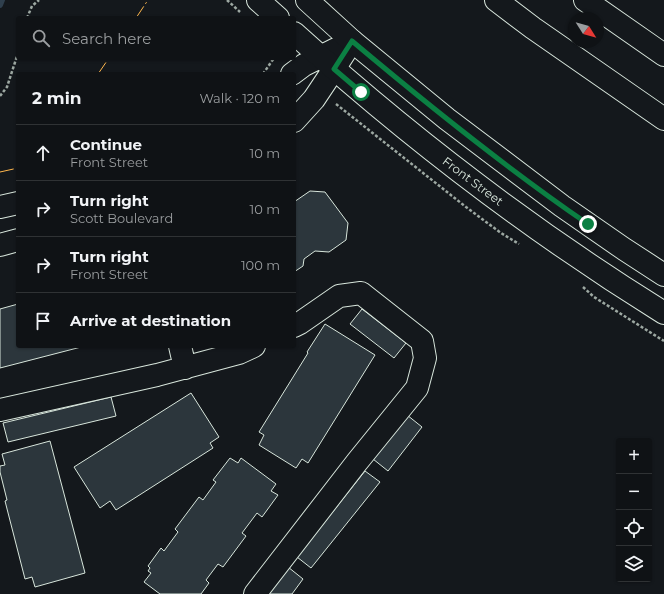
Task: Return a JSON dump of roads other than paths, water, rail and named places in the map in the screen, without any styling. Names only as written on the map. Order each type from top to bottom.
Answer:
[{"type":"main road","points":[[258,0],[276,16]]},
{"type":"main road","points":[[308,0],[352,41],[403,84],[526,180],[594,229],[664,274]]},
{"type":"main road","points":[[496,0],[664,119]]},
{"type":"main road","points":[[585,0],[664,55]]},
{"type":"main road","name":"Front Street","points":[[296,35],[416,138],[517,215],[628,291],[664,313]]},
{"type":"main road","points":[[296,119],[314,99],[328,63],[352,41]]},
{"type":"main road","points":[[295,72],[304,65],[328,63]]},
{"type":"main road","points":[[0,207],[16,203]]},
{"type":"main road","points":[[0,244],[16,240]]},
{"type":"main road","points":[[255,594],[357,462],[417,388],[425,358],[422,341],[361,293],[339,296],[296,325]]},
{"type":"main road","points":[[180,348],[185,368]]},
{"type":"main road","points":[[0,410],[157,375],[239,354],[250,348]]},
{"type":"waterway","points":[[0,5],[2,0]]}]
